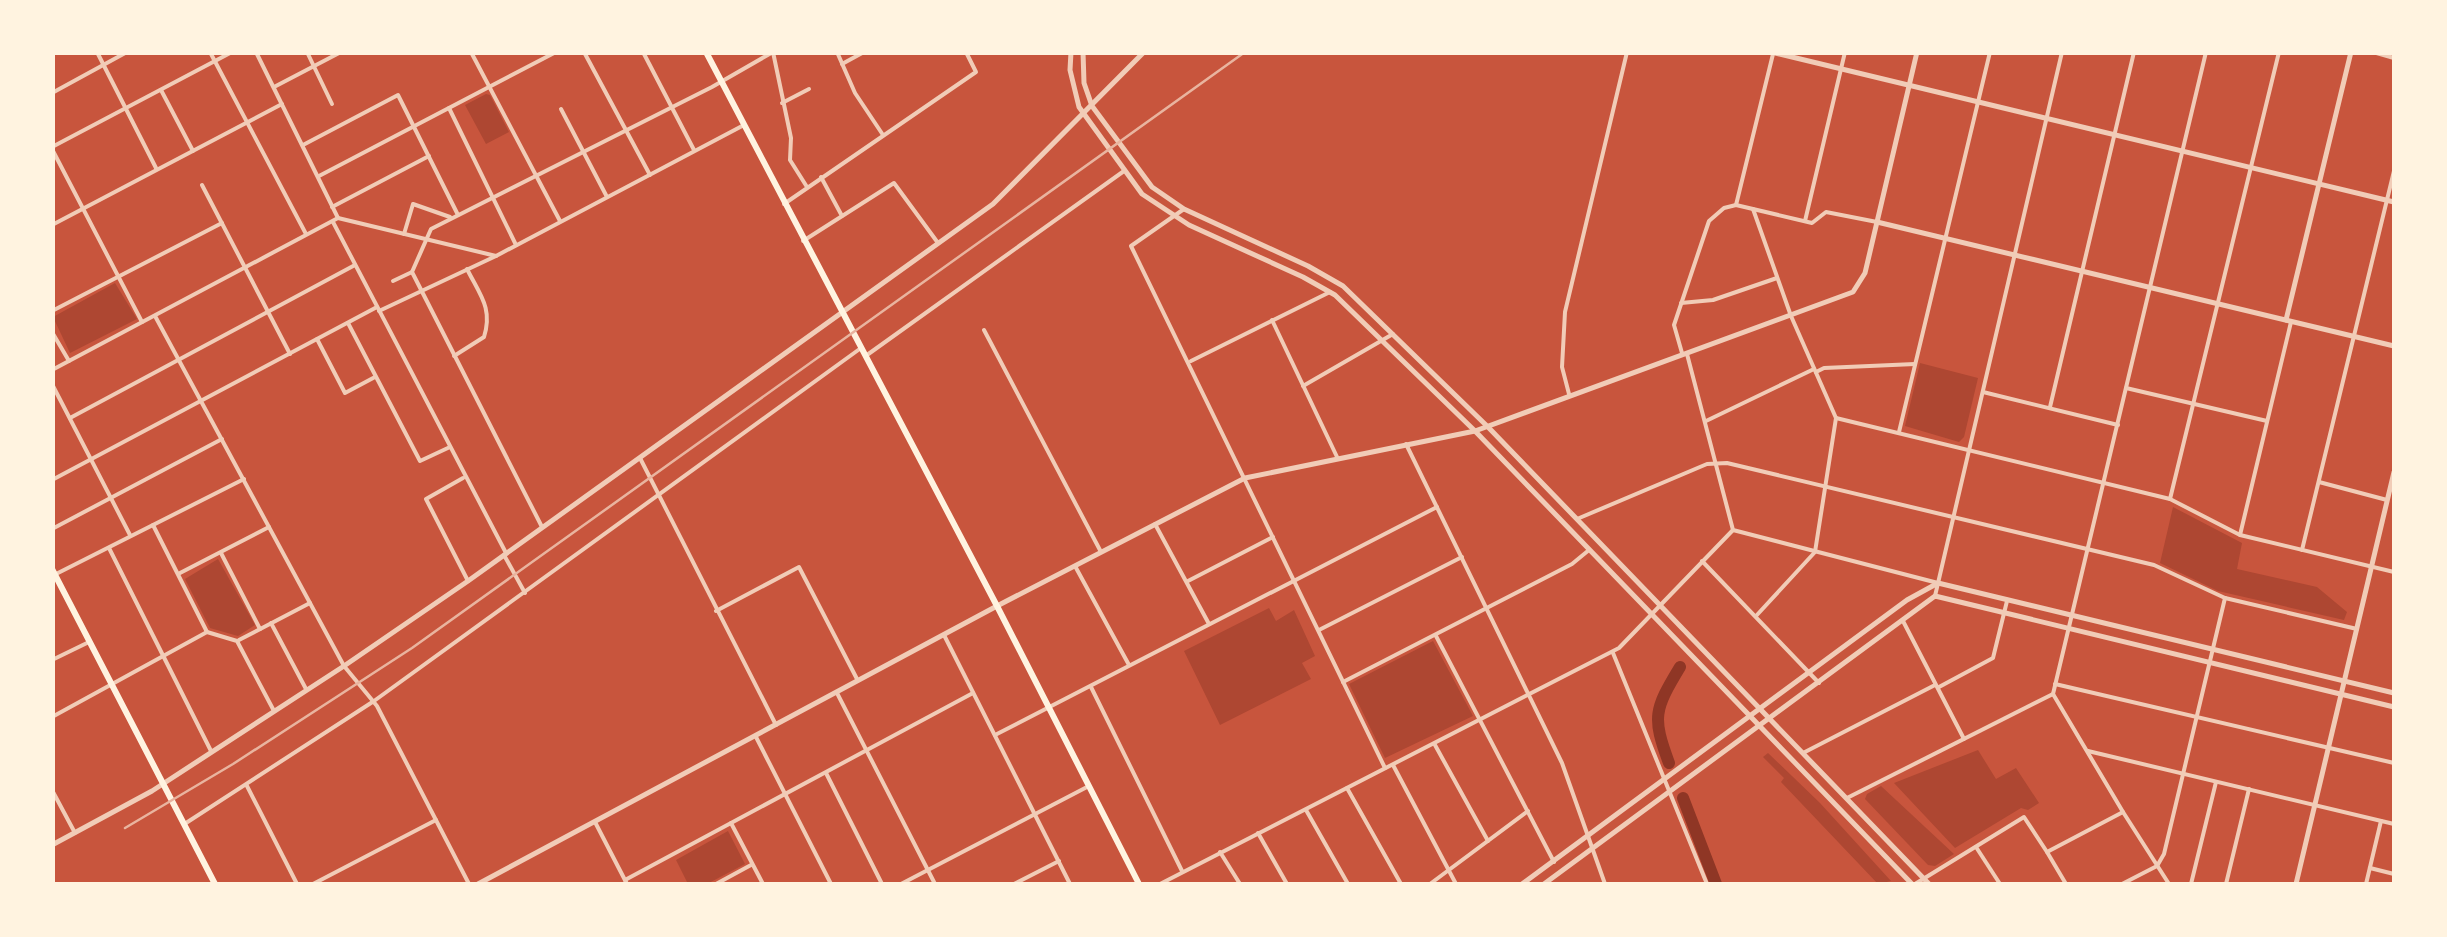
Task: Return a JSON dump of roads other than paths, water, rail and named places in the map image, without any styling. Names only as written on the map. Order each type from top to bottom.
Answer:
[{"type":"main road","points":[[706,52],[1139,884]]},
{"type":"main road","points":[[54,572],[214,884]]},
{"type":"street","points":[[97,52],[157,170]]},
{"type":"street","points":[[52,93],[127,52]]},
{"type":"street","points":[[210,52],[307,235]]},
{"type":"street","points":[[142,322],[52,148],[232,52]]},
{"type":"street","points":[[256,52],[319,176],[355,265],[525,594]]},
{"type":"street","points":[[306,52],[332,104]]},
{"type":"street","points":[[274,87],[340,52]]},
{"type":"street","points":[[484,52],[473,55],[561,222]]},
{"type":"street","points":[[319,176],[556,52]]},
{"type":"street","points":[[584,52],[650,176]]},
{"type":"street","points":[[643,52],[695,152]]},
{"type":"street","points":[[392,281],[412,272],[431,229],[773,52],[791,138],[790,160],[807,187]]},
{"type":"street","points":[[837,52],[855,93],[883,135]]},
{"type":"street","points":[[842,64],[864,52]]},
{"type":"street","points":[[784,204],[976,72],[966,52]]},
{"type":"street","points":[[1071,52],[1076,98],[1142,194],[1171,216],[1330,292],[1475,431],[1914,884],[1927,882],[2024,817],[2066,884]]},
{"type":"street","points":[[1083,52],[1084,83],[1092,106],[1152,187],[1184,209],[1343,286],[1488,427],[1927,882]]},
{"type":"street","points":[[52,845],[162,783],[344,666],[993,204],[1144,52]]},
{"type":"street","points":[[1570,397],[1562,367],[1565,312],[1628,52]]},
{"type":"street","points":[[1805,221],[1845,52]]},
{"type":"street","points":[[478,884],[996,606],[1245,478],[1475,431],[1846,296],[1858,287],[1865,274],[1918,52]]},
{"type":"street","points":[[1898,433],[1990,52]]},
{"type":"street","points":[[1544,884],[1935,596],[2062,52]]},
{"type":"street","points":[[2050,408],[2134,52]]},
{"type":"street","points":[[2169,884],[2053,694],[2206,52]]},
{"type":"street","points":[[2170,499],[2278,52]]},
{"type":"street","points":[[2240,534],[2351,52]]},
{"type":"street","points":[[2373,52],[2394,58]]},
{"type":"street","points":[[1736,205],[1772,53],[2391,201]]},
{"type":"street","points":[[782,103],[808,89]]},
{"type":"street","points":[[161,90],[193,150]]},
{"type":"street","points":[[303,145],[398,95],[455,216]]},
{"type":"street","points":[[52,225],[282,104]]},
{"type":"street","points":[[449,108],[516,245]]},
{"type":"street","points":[[561,109],[606,198]]},
{"type":"street","points":[[52,480],[348,322],[496,256],[744,125]]},
{"type":"street","points":[[332,207],[429,156]]},
{"type":"street","points":[[865,356],[1124,171]]},
{"type":"street","points":[[2302,550],[2391,201],[2394,172]]},
{"type":"street","points":[[821,177],[842,216]]},
{"type":"street","points":[[803,240],[894,182],[938,243]]},
{"type":"street","points":[[202,185],[290,354]]},
{"type":"street","points":[[404,234],[413,204],[455,216]]},
{"type":"street","points":[[1733,530],[1674,325],[1708,221],[1724,208],[1736,205],[1812,223],[1826,212],[1877,222],[2394,346]]},
{"type":"street","points":[[1184,209],[1131,246],[1385,768]]},
{"type":"street","points":[[1753,209],[1791,316],[1836,418],[1816,552],[1756,616]]},
{"type":"street","points":[[52,370],[336,220],[496,256]]},
{"type":"street","points":[[52,311],[222,223]]},
{"type":"street","points":[[70,418],[355,265]]},
{"type":"street","points":[[454,356],[484,337],[488,326],[489,313],[467,269]]},
{"type":"street","points":[[412,272],[542,527]]},
{"type":"street","points":[[1681,303],[1713,300],[1777,278]]},
{"type":"street","points":[[1190,362],[1330,292]]},
{"type":"street","points":[[155,316],[344,666],[374,701],[469,884]]},
{"type":"street","points":[[1272,320],[1338,459]]},
{"type":"street","points":[[348,322],[420,460],[450,447]]},
{"type":"street","points":[[984,330],[1101,552]]},
{"type":"street","points":[[52,332],[69,361]]},
{"type":"street","points":[[1303,386],[1393,334]]},
{"type":"street","points":[[317,339],[345,394],[376,377]]},
{"type":"street","points":[[184,824],[374,701],[861,348]]},
{"type":"street","points":[[1704,422],[1815,370],[1915,364]]},
{"type":"street","points":[[52,384],[131,536]]},
{"type":"street","points":[[2126,388],[2267,422]]},
{"type":"street","points":[[1984,392],[2118,424]]},
{"type":"street","points":[[1836,418],[2170,499],[2240,534],[2394,572]]},
{"type":"street","points":[[52,529],[222,439]]},
{"type":"street","points":[[1406,444],[1562,763],[1605,884]]},
{"type":"street","points":[[640,458],[776,725]]},
{"type":"street","points":[[1577,520],[1716,463],[2154,565],[2225,598],[2357,629]]},
{"type":"street","points":[[2296,884],[2394,472]]},
{"type":"street","points":[[465,477],[426,499],[468,581]]},
{"type":"street","points":[[54,572],[244,479]]},
{"type":"street","points":[[2319,482],[2388,500]]},
{"type":"street","points":[[995,736],[1437,507]]},
{"type":"street","points":[[1155,524],[1209,624]]},
{"type":"street","points":[[153,525],[208,632]]},
{"type":"street","points":[[178,574],[270,527]]},
{"type":"street","points":[[1733,530],[2007,601],[2394,692]]},
{"type":"street","points":[[1160,884],[1613,651],[1733,530]]},
{"type":"street","points":[[1186,582],[1273,537]]},
{"type":"street","points":[[109,548],[211,751]]},
{"type":"street","points":[[1343,682],[1572,564],[1589,550]]},
{"type":"street","points":[[221,553],[260,629]]},
{"type":"street","points":[[1318,631],[1462,558]]},
{"type":"street","points":[[1702,561],[1819,683]]},
{"type":"street","points":[[1075,566],[1129,665]]},
{"type":"street","points":[[716,612],[799,567],[858,681]]},
{"type":"street","points":[[1522,884],[1906,600],[1938,583]]},
{"type":"street","points":[[1935,596],[2394,708]]},
{"type":"street","points":[[2122,884],[2157,866],[2164,854],[2225,598]]},
{"type":"street","points":[[1803,753],[1993,658],[2007,601]]},
{"type":"street","points":[[52,717],[208,632],[238,641],[310,603]]},
{"type":"street","points":[[1903,621],[1964,738]]},
{"type":"street","points":[[271,623],[306,690]]},
{"type":"street","points":[[944,634],[1070,884]]},
{"type":"street","points":[[1435,635],[1554,862]]},
{"type":"street","points":[[238,641],[274,711]]},
{"type":"street","points":[[52,660],[89,642]]},
{"type":"street","points":[[1613,651],[1705,884]]},
{"type":"street","points":[[2055,684],[2394,763]]},
{"type":"street","points":[[1090,686],[1182,871]]},
{"type":"street","points":[[837,692],[935,884]]},
{"type":"street","points":[[594,821],[626,882],[973,694]]},
{"type":"street","points":[[1846,798],[2053,694]]},
{"type":"street","points":[[755,736],[831,884]]},
{"type":"street","points":[[1434,743],[1488,841]]},
{"type":"street","points":[[2085,750],[2394,824]]},
{"type":"street","points":[[1392,764],[1456,884]]},
{"type":"street","points":[[825,772],[882,884]]},
{"type":"street","points":[[2191,884],[2216,782]]},
{"type":"street","points":[[246,785],[297,884]]},
{"type":"street","points":[[901,884],[1089,786]]},
{"type":"street","points":[[1347,788],[1400,884]]},
{"type":"street","points":[[2226,884],[2249,789]]},
{"type":"street","points":[[52,790],[75,833]]},
{"type":"street","points":[[1305,808],[1348,884]]},
{"type":"street","points":[[1430,884],[1528,811]]},
{"type":"street","points":[[2047,852],[2123,812]]},
{"type":"street","points":[[313,884],[436,820]]},
{"type":"street","points":[[2366,884],[2381,821]]},
{"type":"street","points":[[731,823],[762,884]]},
{"type":"street","points":[[1258,833],[1287,884]]},
{"type":"street","points":[[1976,846],[2000,884]]},
{"type":"street","points":[[1220,852],[1240,884]]},
{"type":"street","points":[[1014,884],[1059,862]]},
{"type":"street","points":[[716,884],[752,864]]},
{"type":"street","points":[[2370,868],[2394,874]]},
{"type":"street","points":[[98,884],[114,884]]},
{"type":"waterway","points":[[1669,763],[1658,714],[1680,667]]},
{"type":"waterway","points":[[1683,798],[1716,884]]},
{"type":"railway","points":[[125,828],[233,764],[412,648],[1245,52]]}]
